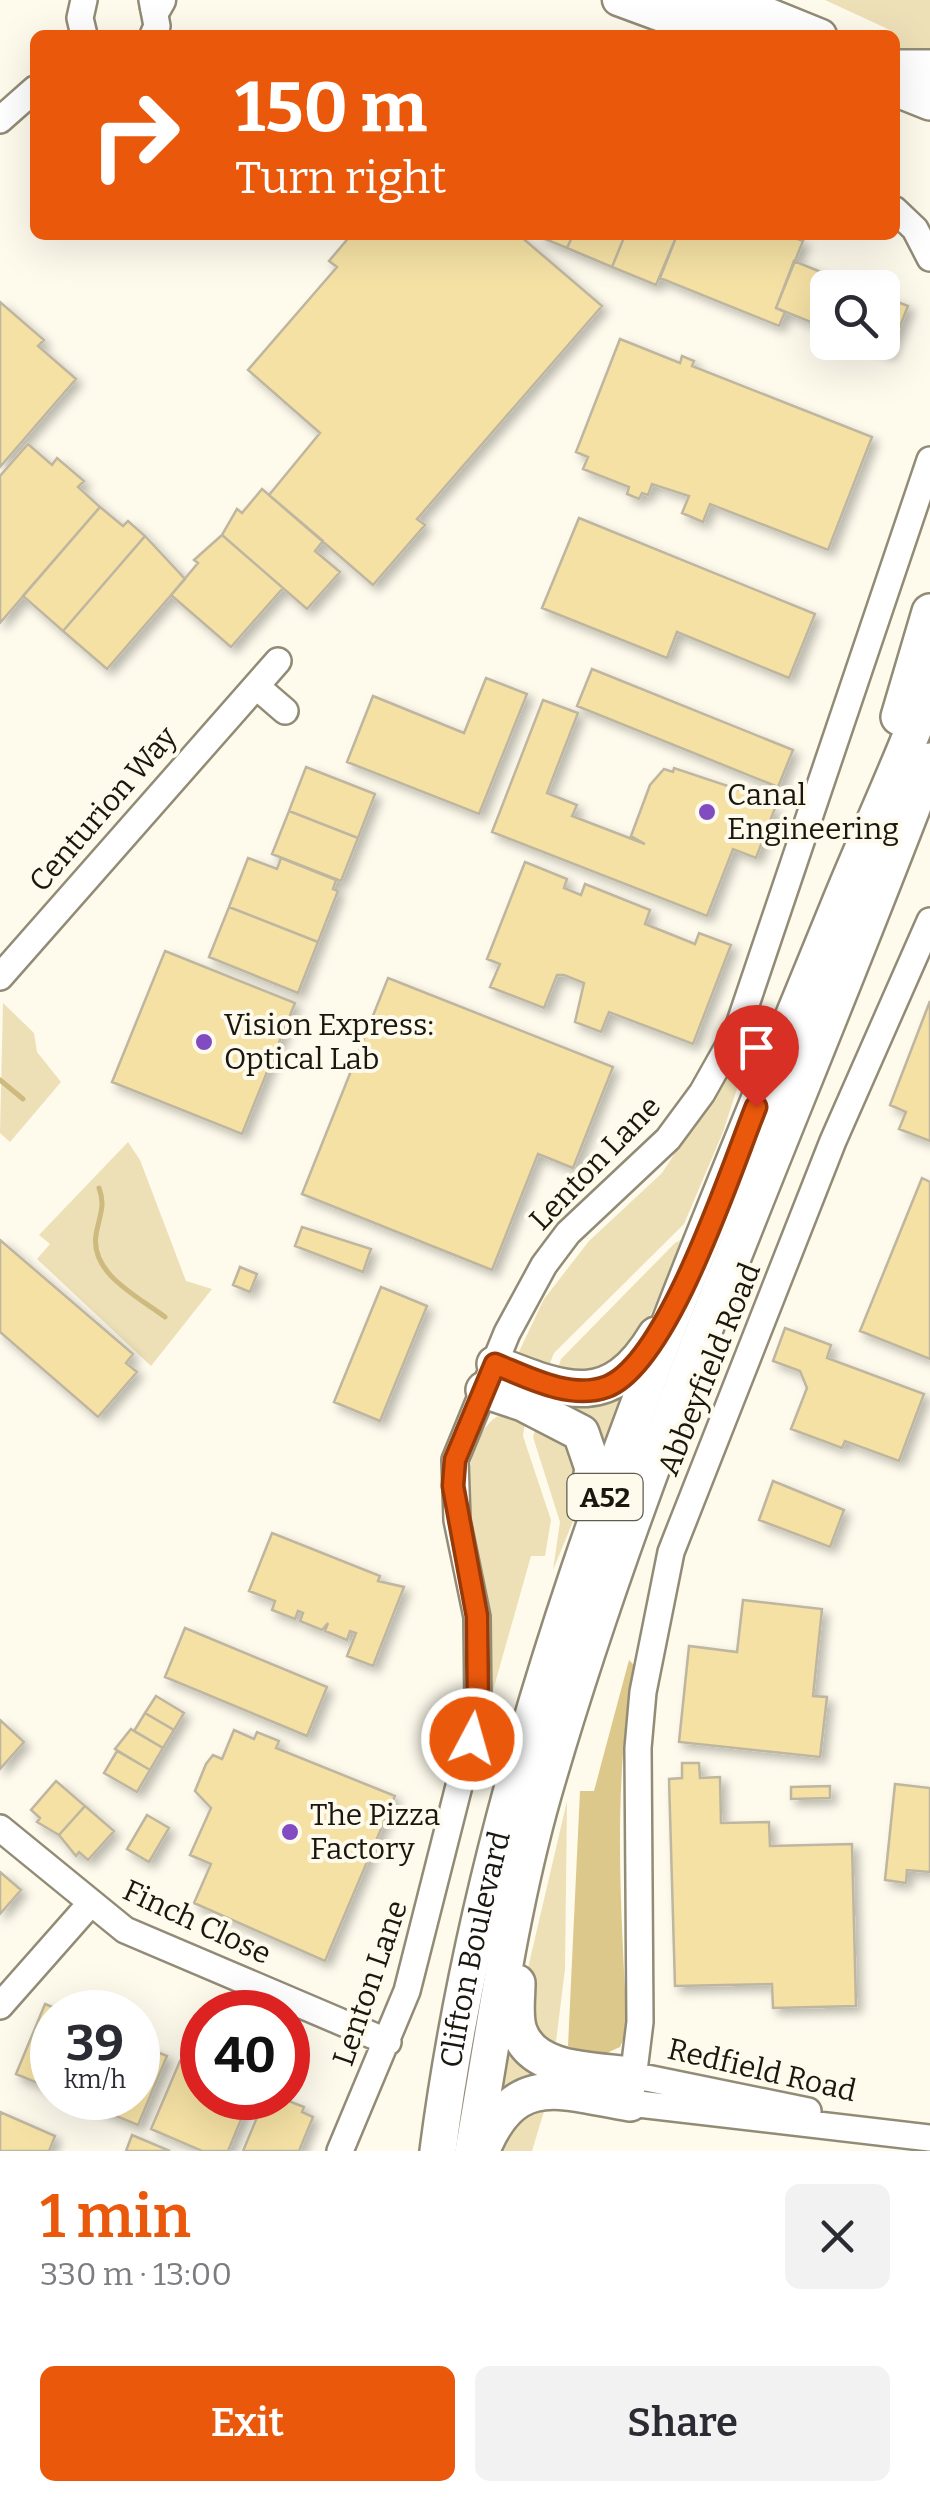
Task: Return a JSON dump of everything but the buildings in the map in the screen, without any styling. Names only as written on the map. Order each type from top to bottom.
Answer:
[{"type":"highway","points":[[675,0],[750,30]]},
{"type":"highway","points":[[910,73],[930,102]]},
{"type":"highway","points":[[870,874],[930,612]]},
{"type":"highway","name":"Clifton Boulevard","points":[[473,2151],[515,1912],[543,1797],[622,1545],[870,874],[930,687]]},
{"type":"highway","name":"Clifton Boulevard","points":[[438,2151],[452,2040],[481,1897],[556,1629],[706,1238],[870,874],[930,761]]},
{"type":"highway","points":[[870,874],[930,790]]},
{"type":"highway","points":[[490,1377],[587,1390],[618,1380],[642,1357],[660,1329],[706,1238]]},
{"type":"highway","points":[[490,1377],[582,1433],[590,1448],[592,1485],[556,1629]]},
{"type":"highway","points":[[515,1912],[519,2030],[534,2054],[631,2089]]},
{"type":"highway","points":[[482,2151],[496,2118],[528,2092],[631,2089]]},
{"type":"main road","points":[[618,0],[699,30]]},
{"type":"main road","points":[[735,0],[808,30]]},
{"type":"main road","points":[[900,106],[930,116]]},
{"type":"street","points":[[81,30],[84,0]]},
{"type":"street","points":[[0,120],[30,93]]},
{"type":"street","points":[[900,215],[915,229],[930,258]]},
{"type":"street","name":"Lenton Lane","points":[[340,2151],[388,2042],[430,1916],[478,1711],[477,1616],[453,1486],[455,1460],[544,1265],[568,1233],[668,1139],[702,1094],[737,1031],[930,460]]},
{"type":"street","name":"Centurion Way","points":[[0,976],[278,660]]},
{"type":"street","points":[[256,686],[284,711]]},
{"type":"street","name":"Abbeyfield Road","points":[[631,2089],[640,2022],[638,1748],[643,1692],[672,1552],[834,1140],[930,921]]},
{"type":"street","name":"Finch Close","points":[[0,1828],[124,1930],[388,2042]]},
{"type":"street","name":"Finch Close","points":[[0,2006],[90,1904]]},
{"type":"street","name":"Redfield Road","points":[[631,2089],[756,2097],[878,2130],[930,2138]]},
{"type":"shaded area","points":[[825,0],[930,0],[930,61],[900,55],[900,30],[890,30]]},
{"type":"shaded area","points":[[3,1003],[34,1033],[37,1052],[61,1082],[10,1142],[0,1133]]},
{"type":"shaded area","points":[[740,1053],[747,1058],[723,1132],[684,1224],[554,1353],[544,1378],[517,1356],[544,1299],[589,1241],[662,1173]]},
{"type":"shaded area","points":[[128,1142],[140,1160],[186,1281],[212,1289],[151,1366],[37,1259],[50,1244],[39,1235]]},
{"type":"shaded area","points":[[689,1235],[630,1357],[615,1375],[556,1375],[561,1359],[675,1243]]},
{"type":"shaded area","points":[[629,1391],[602,1457],[570,1408]]},
{"type":"shaded area","points":[[498,1416],[525,1422],[523,1436],[551,1520],[545,1556],[531,1556],[492,1694],[482,1693],[466,1545],[466,1503],[470,1466],[480,1435]]},
{"type":"shaded area","points":[[536,1426],[566,1437],[584,1473],[574,1519],[553,1570],[560,1522],[533,1437]]},
{"type":"shaded area","points":[[629,1660],[634,1665],[623,1757],[620,1848],[627,2031],[620,2047],[598,2057],[568,2046],[580,1791],[594,1791]]},
{"type":"shaded area","points":[[567,1801],[565,1969],[555,2050],[541,2044],[521,1998]]},
{"type":"shaded area","points":[[505,2034],[550,2073],[490,2110]]},
{"type":"shaded area","points":[[545,2108],[532,2151],[497,2151],[514,2116]]},
{"type":"waterway","points":[[0,1080],[23,1099]]},
{"type":"waterway","points":[[99,1188],[102,1206],[96,1249],[101,1261],[130,1293],[165,1317]]},
{"type":"place","name":"Canal Engineering","points":[[707,812]]},
{"type":"place","name":"Vision Express: Optical Lab","points":[[204,1042]]},
{"type":"place","name":"The Pizza Factory","points":[[290,1832]]},
{"type":"route","points":[[472,1739],[478,1711],[477,1616],[456,1520],[453,1486],[455,1460],[495,1364],[546,1385],[587,1390],[605,1388],[629,1371],[660,1329],[706,1238],[756,1107]]}]
